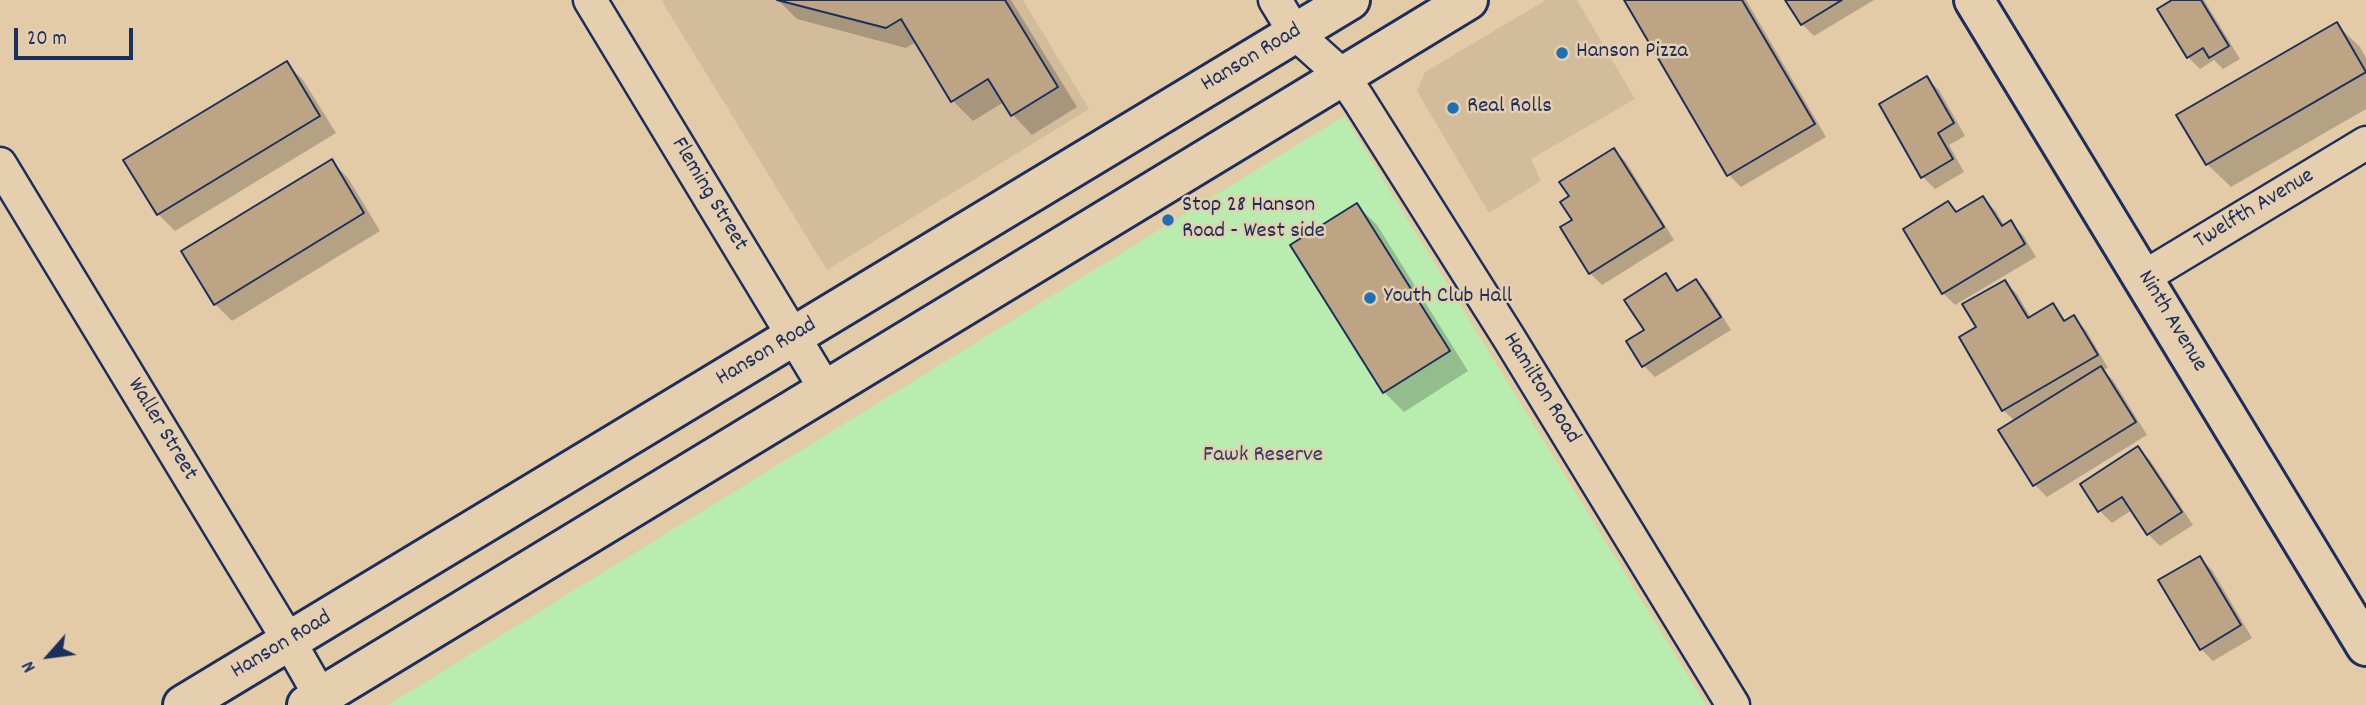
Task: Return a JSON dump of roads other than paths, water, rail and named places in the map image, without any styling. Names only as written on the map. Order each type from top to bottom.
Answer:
[{"type":"main road","name":"Hanson Road","points":[[183,705],[1350,0]]},
{"type":"main road","points":[[314,701],[1468,0]]},
{"type":"main road","name":"Ninth Avenue","points":[[1974,0],[2366,646]]},
{"type":"street","name":"Fleming Street","points":[[590,0],[825,390]]},
{"type":"street","name":"Hamilton Road","points":[[1275,0],[1295,33],[1343,76],[1509,338],[1733,705]]},
{"type":"street","name":"Twelfth Avenue","points":[[2144,277],[2366,143]]},
{"type":"street","name":"Waller Street","points":[[0,164],[289,641],[314,701]]},
{"type":"place","name":"Hanson Pizza","points":[[1562,53]]},
{"type":"place","name":"Real Rolls","points":[[1453,108]]},
{"type":"place","name":"Stop 28 Hanson Road - West side","points":[[1168,220]]},
{"type":"place","name":"Youth Club Hall","points":[[1370,298]]},
{"type":"park label","name":"Fawk Reserve","points":[[1263,457]]}]
